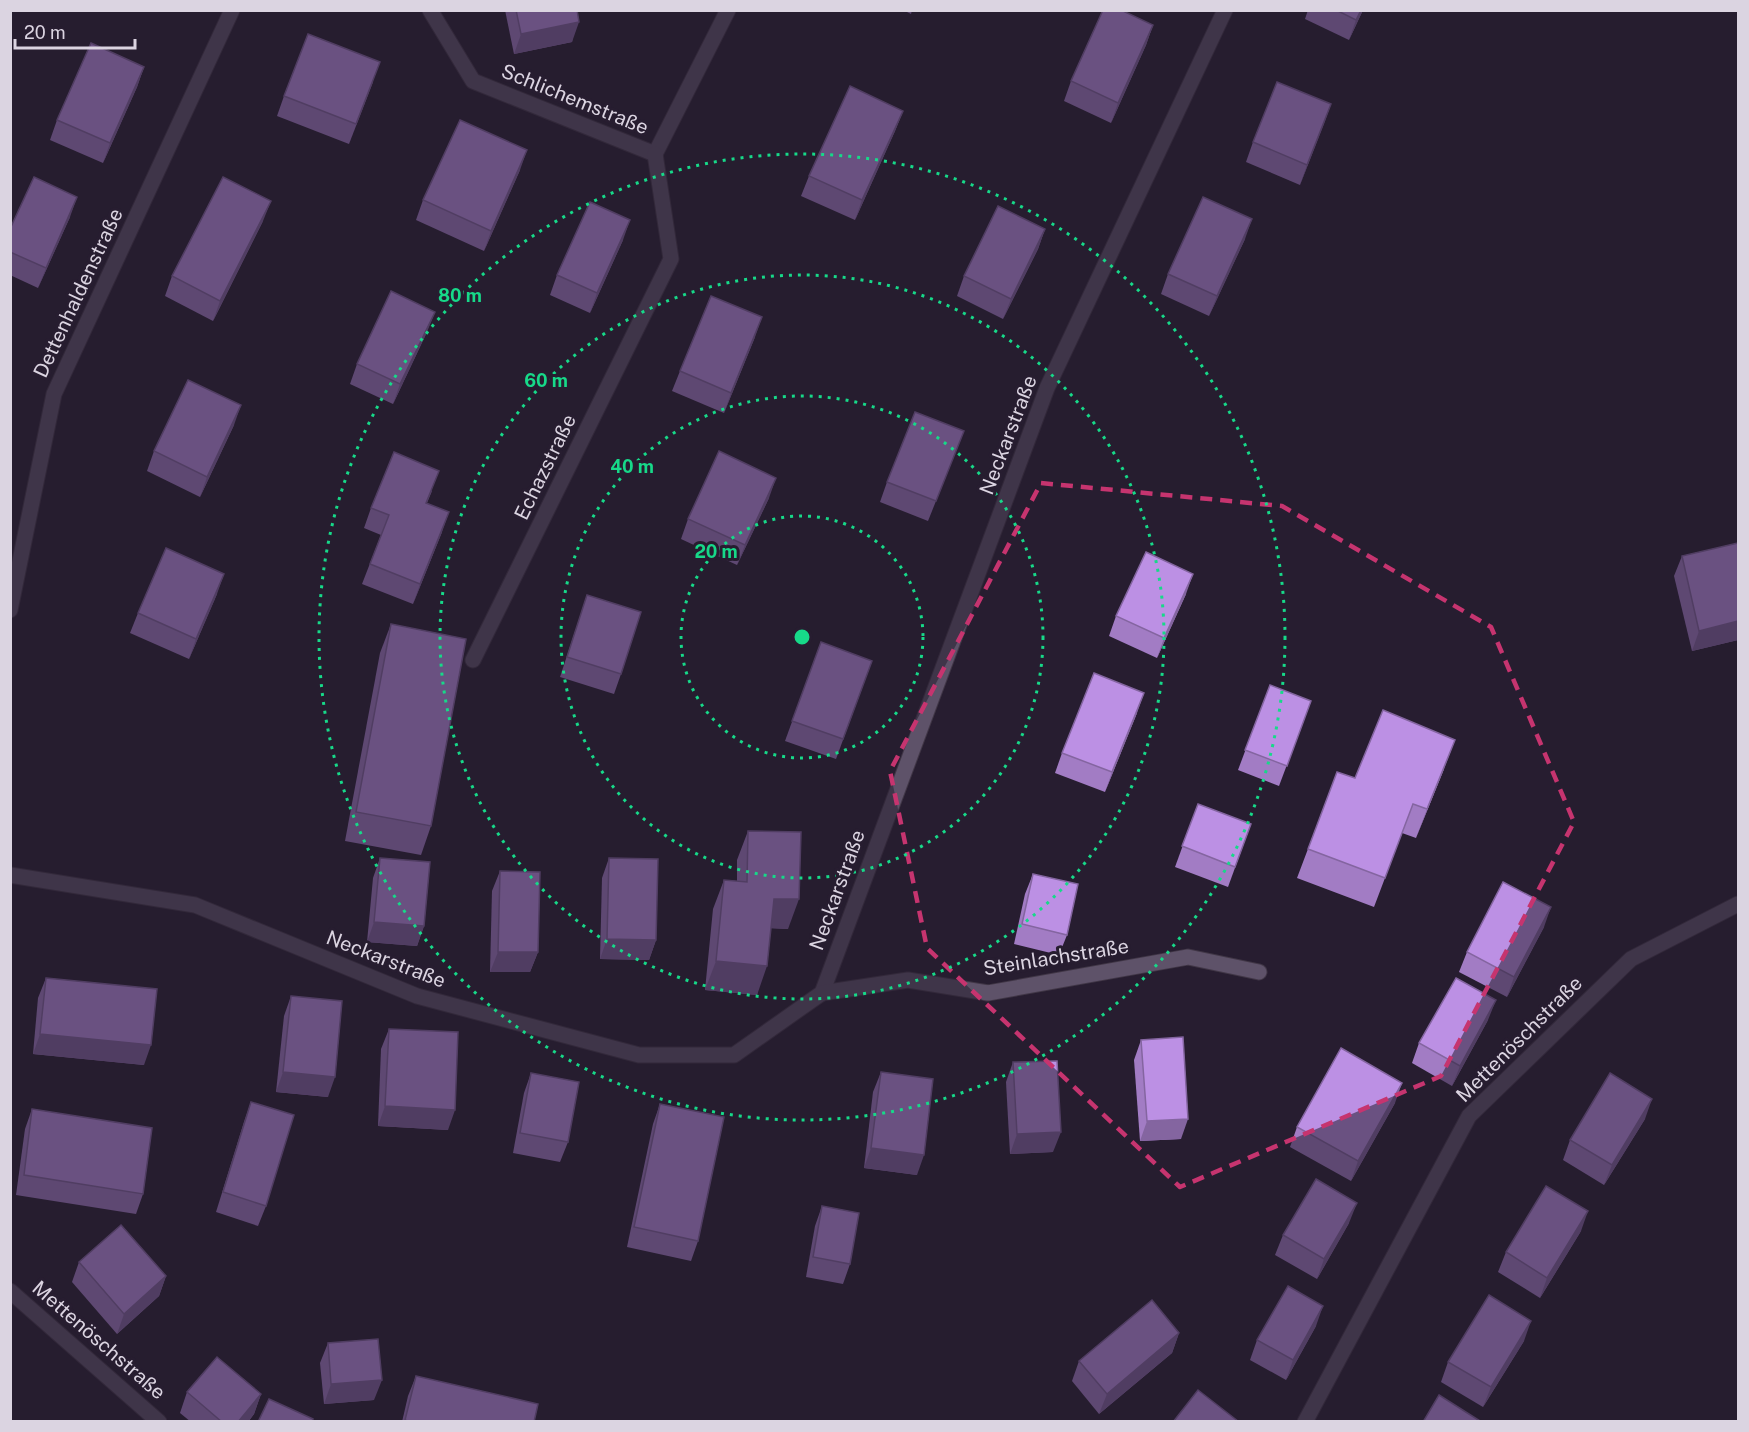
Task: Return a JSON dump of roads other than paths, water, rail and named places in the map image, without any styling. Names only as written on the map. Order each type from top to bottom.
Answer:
[{"type":"street","name":"Dettenhaldenstraße","points":[[10,610],[54,394],[232,10]]},
{"type":"street","name":"Schlichemstraße","points":[[430,10],[473,81],[656,154],[728,10]]},
{"type":"street","name":"Neckarstraße","points":[[10,875],[195,905],[417,996],[639,1055],[734,1055],[822,993],[1047,388],[1225,10]]},
{"type":"street","name":"Echazstraße","points":[[473,660],[671,259],[656,154]]},
{"type":"street","name":"Mettenöschstraße","points":[[1305,1422],[1469,1116],[1630,959],[1738,904]]},
{"type":"street","name":"Steinlachstraße","points":[[822,993],[908,980],[988,993],[1188,957],[1260,972]]},
{"type":"street","name":"Mettenöschstraße","points":[[10,1291],[159,1422]]}]
